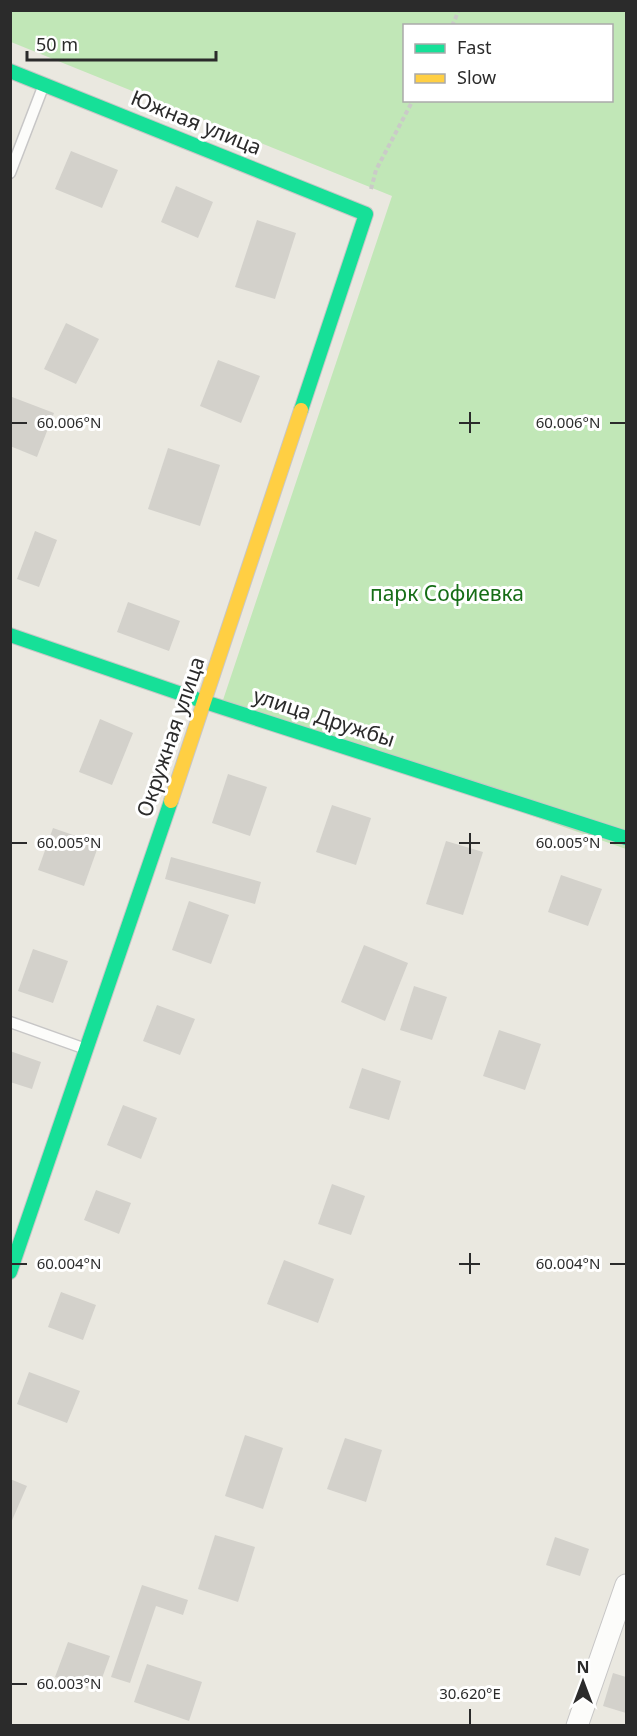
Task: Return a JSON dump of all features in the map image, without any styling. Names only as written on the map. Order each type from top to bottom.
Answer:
[{"type":"street","name":"Южная улица","points":[[10,71],[366,214]]},
{"type":"street","name":"Окружная улица","points":[[10,1272],[88,1050],[366,214]]},
{"type":"street","name":"улица Дружбы","points":[[10,635],[205,702],[627,838]]},
{"type":"street","points":[[577,1725],[627,1585]]},
{"type":"lane","points":[[10,173],[44,85]]},
{"type":"lane","points":[[10,1022],[88,1050]]},
{"type":"path","points":[[453,24],[459,10]]},
{"type":"path","points":[[366,214],[376,170],[412,102]]},
{"type":"green space","name":"парк Софиевка","points":[[10,11],[626,11],[626,849],[221,706],[392,196],[11,42]]},
{"type":"building","points":[[71,151],[118,170],[102,208],[55,189]]},
{"type":"building","points":[[176,186],[213,202],[198,238],[161,222]]},
{"type":"building","points":[[257,220],[296,233],[275,299],[235,287]]},
{"type":"building","points":[[66,323],[99,339],[76,384],[44,369]]},
{"type":"building","points":[[218,360],[260,376],[241,423],[200,406]]},
{"type":"building","points":[[12,397],[54,413],[37,457],[10,446]]},
{"type":"building","points":[[168,448],[220,465],[200,526],[148,509]]},
{"type":"building","points":[[35,531],[57,540],[39,587],[17,579]]},
{"type":"building","points":[[128,602],[180,621],[169,651],[117,632]]},
{"type":"building","points":[[100,719],[133,733],[112,785],[79,772]]},
{"type":"building","points":[[228,774],[267,787],[250,836],[212,823]]},
{"type":"building","points":[[332,805],[371,818],[356,865],[316,852]]},
{"type":"building","points":[[53,828],[99,844],[84,886],[38,870]]},
{"type":"building","points":[[446,841],[483,852],[463,915],[426,904]]},
{"type":"building","points":[[171,857],[261,882],[255,904],[165,879]]},
{"type":"building","points":[[561,875],[602,889],[588,926],[548,912]]},
{"type":"building","points":[[189,901],[229,915],[211,964],[172,950]]},
{"type":"building","points":[[364,945],[408,963],[385,1021],[341,1002]]},
{"type":"building","points":[[33,949],[68,961],[53,1003],[18,991]]},
{"type":"building","points":[[414,986],[447,997],[432,1040],[400,1030]]},
{"type":"building","points":[[157,1005],[195,1019],[180,1055],[143,1041]]},
{"type":"building","points":[[499,1030],[541,1044],[525,1090],[483,1076]]},
{"type":"building","points":[[10,1051],[41,1062],[32,1089],[10,1082]]},
{"type":"building","points":[[362,1068],[401,1081],[389,1120],[349,1108]]},
{"type":"building","points":[[123,1105],[157,1118],[141,1159],[107,1145]]},
{"type":"building","points":[[332,1184],[365,1196],[351,1235],[318,1224]]},
{"type":"building","points":[[96,1190],[131,1203],[119,1234],[84,1220]]},
{"type":"building","points":[[284,1260],[334,1279],[318,1323],[267,1304]]},
{"type":"building","points":[[61,1292],[96,1305],[83,1340],[48,1327]]},
{"type":"building","points":[[29,1372],[80,1391],[67,1423],[17,1404]]},
{"type":"building","points":[[245,1435],[283,1448],[263,1509],[225,1496]]},
{"type":"building","points":[[345,1438],[382,1450],[366,1502],[327,1489]]},
{"type":"building","points":[[10,1479],[27,1486],[10,1525]]},
{"type":"building","points":[[215,1535],[255,1547],[238,1602],[198,1589]]},
{"type":"building","points":[[555,1537],[589,1549],[580,1576],[546,1565]]},
{"type":"building","points":[[142,1585],[188,1600],[183,1615],[156,1606],[130,1683],[111,1677]]},
{"type":"building","points":[[68,1642],[110,1656],[97,1692],[55,1677]]},
{"type":"building","points":[[147,1664],[202,1682],[189,1721],[134,1702]]},
{"type":"building","points":[[613,1673],[626,1677],[626,1713],[603,1706]]},
{"type":"traffic: fast","points":[[10,71],[366,214],[301,410]]},
{"type":"traffic: fast","points":[[10,635],[205,702],[626,838]]},
{"type":"traffic: fast","points":[[10,1272],[171,801]]},
{"type":"traffic: slow","points":[[171,801],[301,410]]}]
